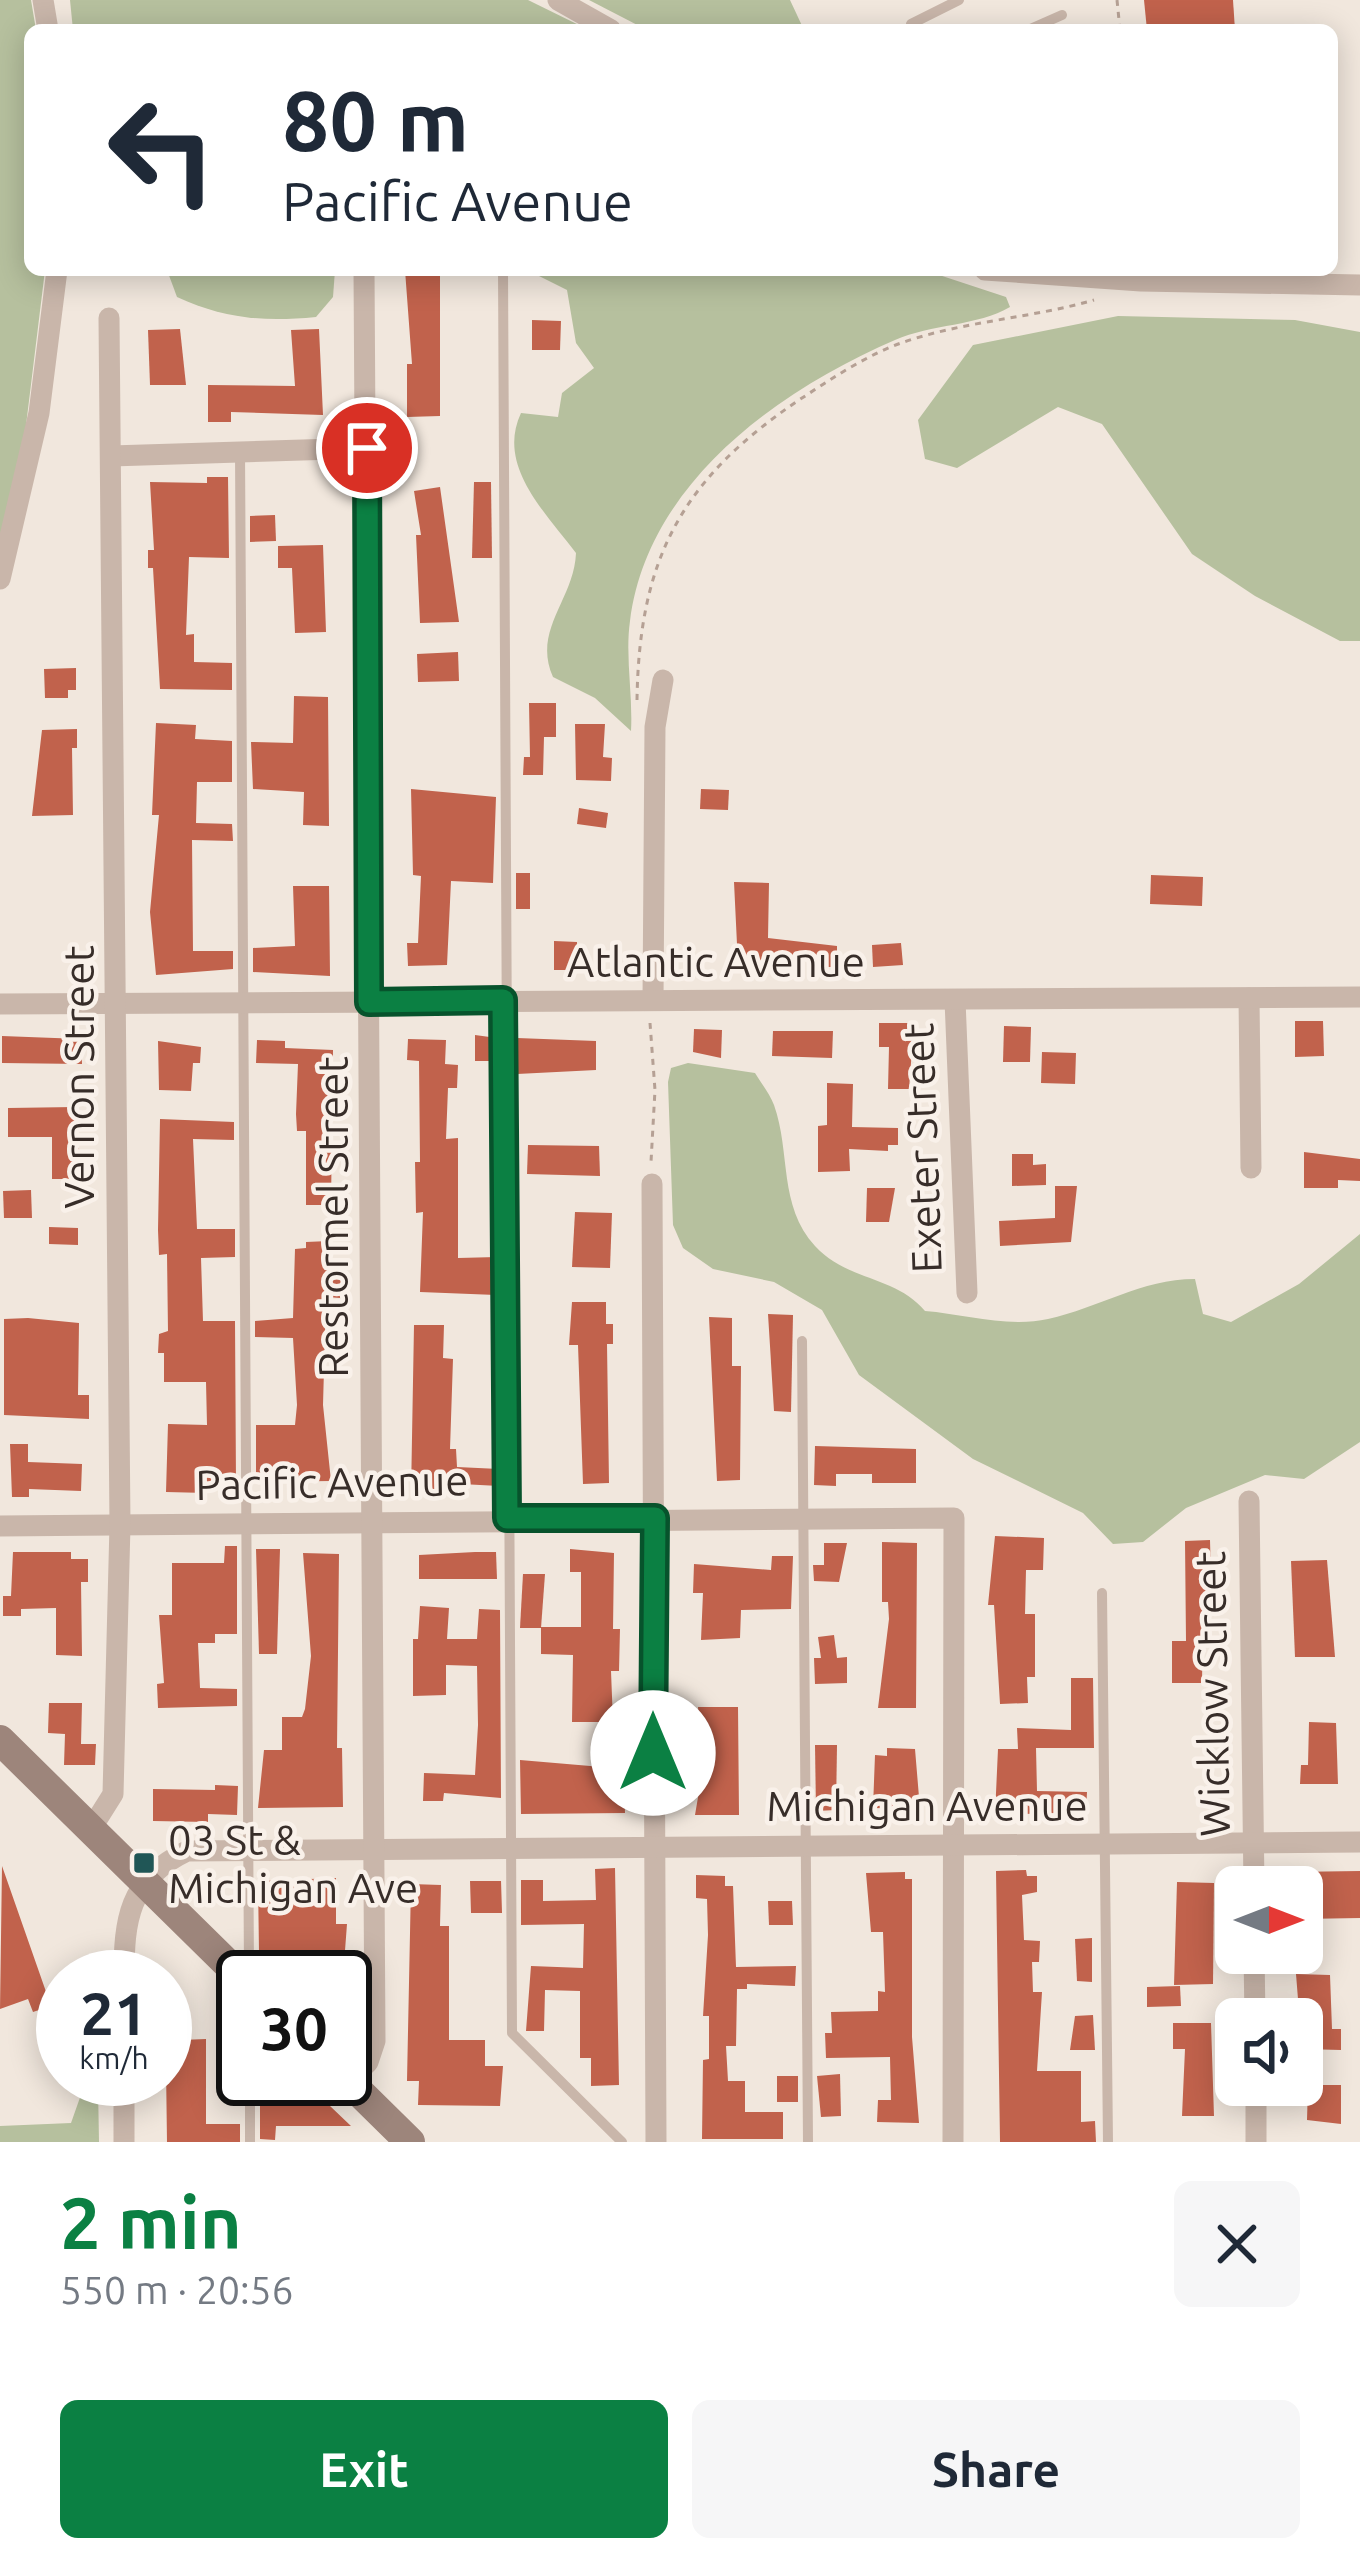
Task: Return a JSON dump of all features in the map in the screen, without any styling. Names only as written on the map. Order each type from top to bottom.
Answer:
[{"type":"main road","points":[[0,1740],[216,1950]]},
{"type":"main road","points":[[370,2106],[398,2138]]},
{"type":"street","points":[[558,0],[600,24]]},
{"type":"street","points":[[0,579],[39,413],[56,276]]},
{"type":"street","name":"Restormel Street","points":[[364,276],[372,2050]]},
{"type":"street","points":[[1135,276],[1360,285]]},
{"type":"street","name":"Vernon Street","points":[[91,1828],[113,1794],[120,1525],[110,318]]},
{"type":"street","points":[[111,455],[367,448]]},
{"type":"street","points":[[651,1008],[655,727],[663,680]]},
{"type":"street","name":"Atlantic Avenue","points":[[0,1004],[503,1000],[651,1008],[1360,997]]},
{"type":"street","points":[[1250,998],[1251,1168]]},
{"type":"street","name":"Exeter Street","points":[[955,1000],[968,1293]]},
{"type":"street","points":[[652,1173],[656,2142]]},
{"type":"street","name":"Wicklow Street","points":[[1250,1501],[1253,1866]]},
{"type":"street","name":"Pacific Avenue","points":[[0,1526],[507,1518],[954,1518],[953,1845]]},
{"type":"street","name":"Michigan Avenue","points":[[148,1885],[182,1853],[371,1847],[1360,1842]]},
{"type":"street","points":[[953,1845],[953,2142]]},
{"type":"street","points":[[124,1950],[125,1913],[148,1885]]},
{"type":"street","points":[[124,2106],[124,2142]]},
{"type":"street","points":[[1256,2106],[1256,2142]]},
{"type":"lane","points":[[911,24],[959,0]]},
{"type":"lane","points":[[1042,24],[1063,15]]},
{"type":"lane","points":[[503,276],[503,1000],[512,2033],[622,2142]]},
{"type":"lane","points":[[240,451],[246,1950]]},
{"type":"lane","points":[[802,1341],[808,2142]]},
{"type":"lane","points":[[1102,1593],[1108,2142]]},
{"type":"lane","points":[[250,2106],[250,2142]]},
{"type":"path","points":[[637,717],[642,610],[674,524],[716,465],[753,431],[826,382],[903,342],[1103,297]]},
{"type":"path","points":[[651,1008],[656,1090],[652,1173]]},
{"type":"green space","points":[[0,0],[31,0],[35,24],[24,24],[24,276],[44,276],[22,458],[0,547]]},
{"type":"green space","points":[[70,0],[528,0],[577,24],[72,24]]},
{"type":"green space","points":[[589,0],[790,0],[801,24],[635,24]]},
{"type":"green space","points":[[169,276],[335,276],[333,297],[316,317],[245,317],[177,297]]},
{"type":"green space","points":[[539,276],[942,276],[1006,297],[1010,307],[984,318],[909,335],[850,361],[764,415],[690,485],[662,526],[641,572],[629,634],[631,731],[595,698],[553,677],[547,644],[576,553],[528,488],[515,452],[521,413],[558,417],[562,393],[594,368],[576,343],[567,290]]},
{"type":"green space","points":[[1118,316],[1295,320],[1360,332],[1360,641],[1340,641],[1255,596],[1192,554],[1102,424],[1058,407],[957,468],[925,459],[918,420],[973,345]]},
{"type":"green space","points":[[688,1063],[755,1073],[774,1105],[790,1196],[803,1230],[828,1257],[900,1291],[925,1311],[1033,1321],[1156,1284],[1195,1279],[1203,1314],[1231,1322],[1299,1284],[1360,1234],[1360,1442],[1304,1479],[1265,1475],[1186,1508],[1143,1542],[1113,1544],[1083,1513],[973,1459],[859,1375],[822,1310],[774,1282],[713,1269],[683,1248],[673,1225],[668,1082],[671,1068]]},
{"type":"green space","points":[[77,2106],[98,2106],[99,2142],[0,2142],[0,2126],[71,2123]]},
{"type":"building","points":[[1144,0],[1233,0],[1235,24],[1146,24]]},
{"type":"building","points":[[405,276],[440,276],[440,416],[407,417],[407,364],[412,364]]},
{"type":"building","points":[[532,320],[561,321],[560,350],[532,350]]},
{"type":"building","points":[[180,329],[186,385],[150,385],[148,330]]},
{"type":"building","points":[[319,329],[323,415],[231,412],[231,422],[208,422],[208,385],[295,386],[291,330]]},
{"type":"building","points":[[207,477],[228,477],[229,558],[189,557],[186,635],[194,634],[194,662],[232,663],[232,690],[160,689],[153,568],[148,568],[148,550],[154,550],[150,482],[207,483]]},
{"type":"building","points":[[474,482],[491,482],[492,558],[472,558]]},
{"type":"building","points":[[440,487],[459,622],[420,623],[416,535],[421,535],[414,491]]},
{"type":"building","points":[[275,515],[276,541],[250,542],[250,516]]},
{"type":"building","points":[[323,545],[326,632],[295,633],[292,568],[278,568],[278,546]]},
{"type":"building","points":[[458,652],[459,681],[418,682],[417,654]]},
{"type":"building","points":[[76,668],[76,690],[68,690],[68,698],[45,698],[44,669]]},
{"type":"building","points":[[294,696],[328,697],[329,826],[303,825],[304,792],[253,789],[251,742],[293,743]]},
{"type":"building","points":[[529,703],[556,703],[556,737],[544,737],[543,775],[523,775],[524,757],[530,757]]},
{"type":"building","points":[[156,723],[196,725],[195,739],[232,741],[232,782],[197,782],[196,823],[232,824],[233,841],[192,840],[193,951],[233,951],[233,969],[156,975],[150,912],[159,815],[152,815]]},
{"type":"building","points":[[575,724],[605,724],[603,757],[612,758],[611,781],[576,780]]},
{"type":"building","points":[[77,729],[77,748],[72,748],[73,815],[32,816],[42,730]]},
{"type":"building","points":[[411,789],[496,797],[493,883],[451,881],[447,965],[408,966],[407,943],[418,943],[421,876],[413,875]]},
{"type":"building","points":[[701,789],[729,790],[728,810],[700,809]]},
{"type":"building","points":[[579,808],[608,813],[606,828],[577,824]]},
{"type":"building","points":[[516,873],[530,873],[530,909],[516,909]]},
{"type":"building","points":[[1151,875],[1203,877],[1202,906],[1150,904]]},
{"type":"building","points":[[734,882],[769,883],[768,938],[837,946],[837,967],[820,967],[820,961],[773,960],[773,964],[738,965]]},
{"type":"building","points":[[293,886],[329,886],[330,976],[253,972],[253,948],[295,946]]},
{"type":"building","points":[[554,941],[577,942],[577,970],[554,970]]},
{"type":"building","points":[[901,943],[903,965],[873,967],[872,945]]},
{"type":"building","points":[[1295,1021],[1323,1021],[1324,1056],[1295,1057]]},
{"type":"building","points":[[879,1023],[914,1023],[909,1089],[888,1089],[889,1047],[879,1047]]},
{"type":"building","points":[[1004,1026],[1031,1027],[1030,1062],[1003,1062]]},
{"type":"building","points":[[694,1029],[722,1030],[721,1058],[693,1052]]},
{"type":"building","points":[[773,1031],[833,1031],[832,1058],[772,1056]]},
{"type":"building","points":[[475,1035],[497,1038],[497,1061],[475,1061]]},
{"type":"building","points":[[2,1036],[81,1039],[82,1064],[2,1063]]},
{"type":"building","points":[[517,1038],[596,1041],[596,1070],[517,1074]]},
{"type":"building","points":[[408,1039],[446,1040],[445,1064],[458,1065],[457,1088],[448,1088],[446,1139],[458,1138],[458,1258],[497,1257],[496,1295],[420,1292],[423,1212],[416,1213],[415,1162],[420,1162],[419,1061],[407,1060]]},
{"type":"building","points":[[257,1040],[285,1041],[285,1048],[333,1050],[331,1205],[306,1205],[306,1131],[297,1131],[296,1114],[298,1064],[256,1063]]},
{"type":"building","points":[[158,1041],[201,1047],[200,1063],[193,1063],[191,1091],[159,1090]]},
{"type":"building","points":[[1042,1052],[1076,1053],[1075,1084],[1041,1083]]},
{"type":"building","points":[[827,1083],[853,1084],[852,1127],[898,1128],[898,1145],[888,1145],[888,1151],[849,1149],[850,1171],[818,1172],[818,1126],[827,1125]]},
{"type":"building","points":[[75,1107],[82,1179],[52,1179],[52,1137],[8,1137],[8,1108]]},
{"type":"building","points":[[160,1119],[234,1122],[234,1140],[193,1139],[197,1229],[235,1229],[235,1257],[201,1258],[203,1321],[235,1321],[236,1485],[207,1484],[207,1493],[166,1492],[168,1424],[207,1425],[206,1382],[164,1382],[164,1353],[158,1353],[159,1334],[168,1331],[167,1254],[159,1255],[158,1230]]},
{"type":"building","points":[[528,1145],[599,1146],[600,1176],[527,1174]]},
{"type":"building","points":[[1304,1152],[1360,1159],[1360,1181],[1338,1180],[1338,1188],[1304,1188]]},
{"type":"building","points":[[1012,1154],[1033,1154],[1033,1165],[1046,1164],[1046,1185],[1012,1186]]},
{"type":"building","points":[[1055,1186],[1077,1186],[1071,1242],[1000,1246],[999,1221],[1055,1218]]},
{"type":"building","points":[[867,1188],[895,1188],[889,1222],[866,1222]]},
{"type":"building","points":[[31,1190],[32,1218],[4,1218],[3,1191]]},
{"type":"building","points":[[575,1212],[612,1213],[610,1268],[572,1267]]},
{"type":"building","points":[[49,1227],[78,1228],[78,1245],[49,1244]]},
{"type":"building","points":[[329,1241],[330,1275],[341,1275],[340,1298],[326,1297],[323,1405],[331,1481],[256,1482],[256,1425],[295,1425],[297,1405],[293,1338],[255,1337],[255,1321],[293,1318],[295,1249],[306,1248],[306,1242]]},
{"type":"building","points":[[572,1302],[606,1302],[606,1324],[613,1324],[613,1344],[607,1344],[609,1483],[583,1484],[578,1345],[569,1345]]},
{"type":"building","points":[[768,1314],[793,1315],[791,1412],[774,1411]]},
{"type":"building","points":[[709,1317],[732,1318],[732,1366],[741,1366],[740,1480],[717,1481]]},
{"type":"building","points":[[4,1319],[79,1323],[78,1395],[89,1395],[89,1419],[4,1415]]},
{"type":"building","points":[[414,1325],[444,1325],[443,1358],[453,1359],[450,1449],[456,1449],[457,1467],[499,1469],[499,1486],[461,1484],[460,1494],[411,1494]]},
{"type":"building","points":[[10,1444],[28,1444],[28,1462],[82,1464],[81,1491],[29,1489],[29,1497],[12,1497]]},
{"type":"building","points":[[815,1446],[916,1449],[916,1483],[872,1483],[872,1474],[836,1474],[836,1486],[814,1485]]},
{"type":"building","points":[[995,1536],[1044,1538],[1043,1570],[1026,1570],[1025,1614],[1035,1614],[1035,1677],[1027,1677],[1028,1703],[1000,1704],[994,1605],[988,1605]]},
{"type":"building","points":[[1210,1540],[1212,1615],[1203,1615],[1202,1683],[1172,1683],[1172,1641],[1186,1641],[1185,1541]]},
{"type":"building","points":[[882,1542],[917,1543],[916,1708],[878,1708],[889,1619],[888,1602],[882,1602]]},
{"type":"building","points":[[824,1543],[847,1543],[839,1582],[814,1581],[813,1565],[824,1565]]},
{"type":"building","points":[[225,1546],[237,1546],[237,1634],[215,1634],[215,1643],[198,1643],[200,1688],[237,1689],[237,1706],[158,1708],[157,1684],[164,1683],[159,1615],[172,1615],[172,1563],[224,1563]]},
{"type":"building","points":[[256,1549],[280,1549],[277,1654],[259,1654]]},
{"type":"building","points":[[570,1549],[614,1553],[613,1629],[620,1629],[619,1671],[611,1671],[613,1722],[572,1722],[573,1655],[541,1654],[541,1627],[581,1627],[581,1572],[570,1572]]},
{"type":"building","points":[[13,1552],[71,1552],[71,1559],[88,1559],[88,1582],[81,1582],[82,1656],[56,1655],[56,1608],[21,1609],[21,1616],[3,1616],[3,1596],[11,1596]]},
{"type":"building","points":[[496,1552],[497,1579],[419,1579],[419,1555]]},
{"type":"building","points":[[303,1553],[339,1554],[337,1748],[342,1748],[343,1807],[258,1808],[264,1750],[282,1750],[282,1717],[302,1717],[305,1709],[311,1656]]},
{"type":"building","points":[[772,1556],[793,1556],[791,1609],[741,1610],[740,1638],[701,1640],[703,1593],[693,1593],[694,1564],[771,1570]]},
{"type":"building","points":[[1327,1560],[1335,1657],[1295,1657],[1291,1561]]},
{"type":"building","points":[[523,1574],[545,1574],[541,1628],[520,1628]]},
{"type":"building","points":[[420,1606],[449,1608],[447,1639],[477,1639],[479,1609],[500,1610],[501,1798],[444,1793],[443,1801],[423,1801],[424,1773],[475,1775],[478,1725],[477,1666],[446,1665],[446,1695],[413,1696],[413,1639],[418,1639]]},
{"type":"building","points":[[834,1635],[837,1658],[847,1657],[847,1683],[815,1684],[814,1658],[821,1658],[818,1637]]},
{"type":"building","points":[[1071,1678],[1093,1678],[1094,1748],[1036,1748],[1037,1791],[1087,1792],[1086,1812],[995,1815],[998,1749],[1018,1749],[1017,1728],[1071,1730]]},
{"type":"building","points":[[49,1703],[82,1703],[81,1744],[96,1744],[95,1765],[64,1765],[65,1734],[48,1733]]},
{"type":"building","points":[[698,1707],[738,1707],[739,1815],[695,1815],[702,1774]]},
{"type":"building","points":[[1309,1722],[1336,1723],[1338,1784],[1300,1784],[1301,1765],[1308,1765]]},
{"type":"building","points":[[815,1745],[837,1745],[836,1810],[816,1811]]},
{"type":"building","points":[[887,1748],[915,1749],[920,1809],[873,1808],[875,1755],[887,1756]]},
{"type":"building","points":[[623,1750],[625,1813],[521,1814],[520,1760],[602,1767],[601,1751]]},
{"type":"building","points":[[215,1785],[238,1786],[237,1815],[208,1814],[208,1822],[153,1821],[153,1789],[215,1790]]},
{"type":"building","points":[[2,1866],[36,1963],[36,2011],[28,1999],[0,2009]]},
{"type":"building","points":[[615,1868],[619,2085],[591,2086],[591,2058],[580,2058],[580,1991],[545,1990],[544,2031],[526,2031],[531,1966],[583,1968],[584,1924],[521,1925],[521,1880],[543,1880],[543,1901],[596,1900],[595,1869]]},
{"type":"building","points":[[1026,1870],[1027,1876],[1037,1876],[1037,1892],[1022,1895],[1024,1940],[1040,1941],[1039,1962],[1032,1962],[1033,1992],[1042,1992],[1037,2071],[1081,2071],[1081,2122],[1095,2121],[1096,2142],[1000,2142],[996,1871]]},
{"type":"building","points":[[1360,1871],[1360,1918],[1323,1919],[1323,1872]]},
{"type":"building","points":[[905,1872],[905,1879],[912,1879],[912,2037],[919,2123],[877,2122],[878,2100],[891,2100],[890,2057],[826,2058],[825,2033],[832,2033],[831,2012],[878,2011],[878,1991],[885,1992],[883,1932],[871,1932],[866,1873]]},
{"type":"building","points":[[696,1875],[725,1876],[725,1886],[733,1886],[736,1967],[796,1966],[795,1986],[747,1984],[747,1989],[737,1989],[736,2046],[726,2046],[728,2081],[745,2081],[745,2112],[783,2112],[783,2139],[702,2139],[703,2060],[709,2059],[709,2016],[703,2016],[708,1935],[707,1899],[696,1898]]},
{"type":"building","points":[[336,1878],[336,1924],[347,1924],[345,1950],[259,1950],[258,1881]]},
{"type":"building","points":[[470,1881],[501,1881],[502,1913],[471,1913]]},
{"type":"building","points":[[1177,1882],[1214,1883],[1213,1984],[1174,1985]]},
{"type":"building","points":[[411,1884],[441,1885],[440,1926],[449,1926],[449,2040],[485,2040],[485,2066],[503,2066],[500,2106],[418,2105],[419,2081],[407,2081]]},
{"type":"building","points":[[768,1901],[792,1901],[793,1925],[769,1925]]},
{"type":"building","points":[[1092,1938],[1092,1982],[1077,1981],[1075,1939]]},
{"type":"building","points":[[1296,1974],[1330,1975],[1332,2029],[1341,2029],[1341,2050],[1323,2050],[1323,1998],[1298,1998]]},
{"type":"building","points":[[1180,1986],[1181,2006],[1147,2007],[1147,1987]]},
{"type":"building","points":[[1093,2015],[1095,2050],[1070,2050],[1075,2016]]},
{"type":"building","points":[[1173,2023],[1211,2023],[1214,2116],[1182,2116],[1185,2049],[1173,2049]]},
{"type":"building","points":[[206,2039],[206,2124],[240,2124],[240,2142],[167,2142],[167,2106],[192,2106],[192,2040]]},
{"type":"building","points":[[840,2074],[841,2116],[821,2117],[817,2076]]},
{"type":"building","points":[[777,2076],[798,2076],[798,2102],[777,2102]]},
{"type":"building","points":[[1323,2085],[1341,2085],[1341,2124],[1307,2120],[1307,2106],[1323,2106]]},
{"type":"building","points":[[260,2106],[330,2106],[351,2126],[276,2126],[275,2140],[260,2139]]},
{"type":"place","name":"03 St & Michigan Ave","points":[[144,1863]]},
{"type":"route","points":[[367,448],[369,1002],[503,1000],[507,1518],[655,1518],[653,1753]]}]
